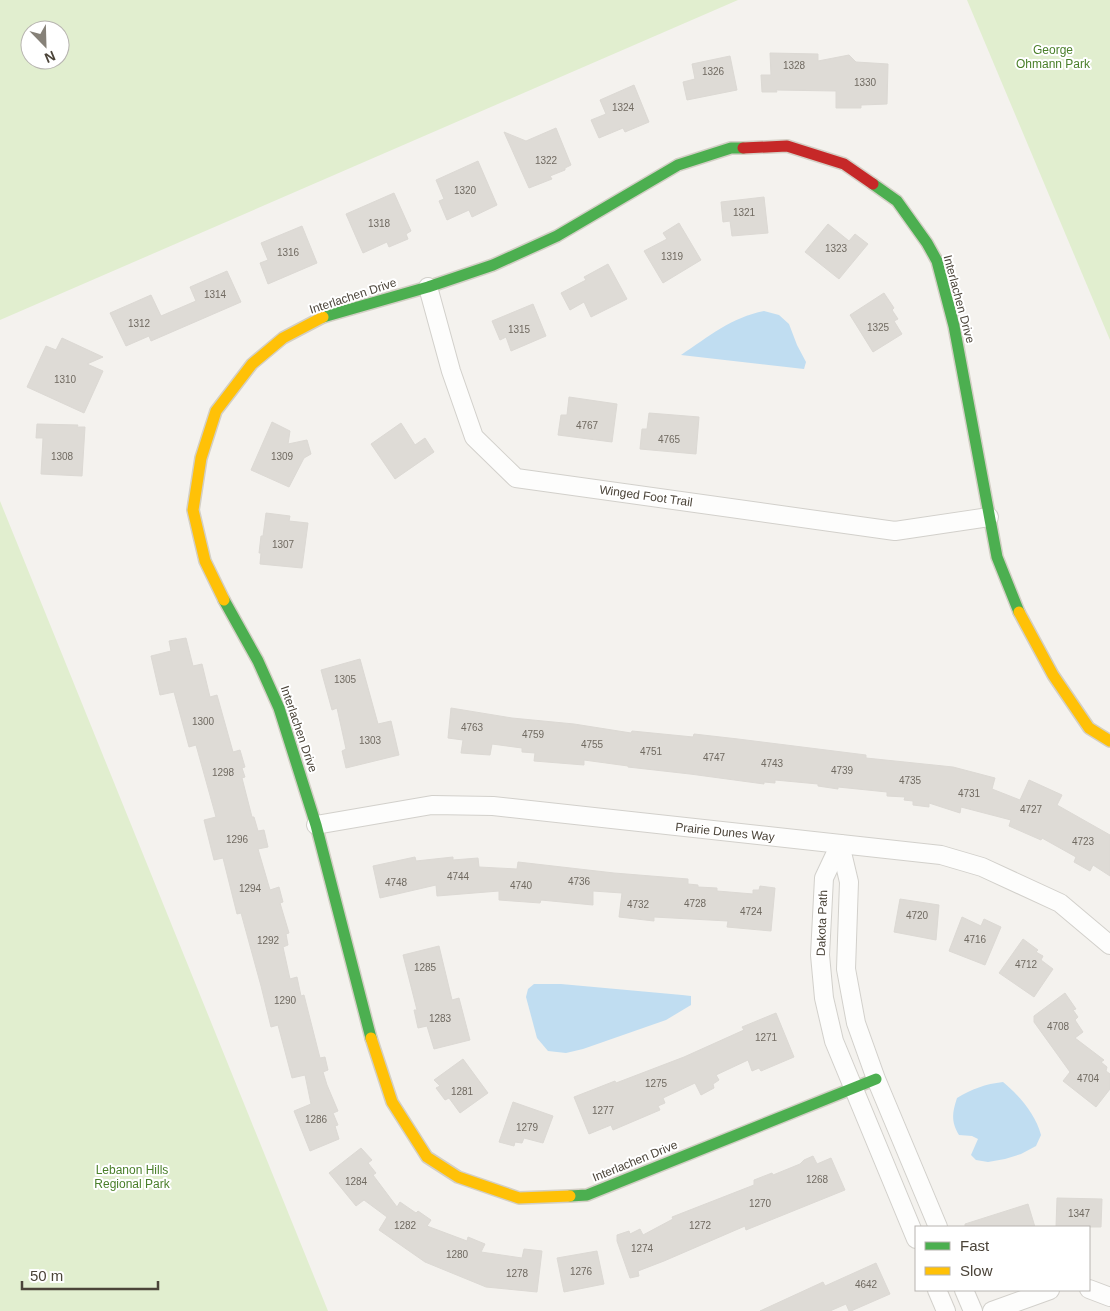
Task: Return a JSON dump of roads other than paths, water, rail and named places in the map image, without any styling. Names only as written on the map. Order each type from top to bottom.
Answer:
[{"type":"street","name":"Interlachen Drive","points":[[876,1079],[587,1195],[519,1198],[458,1177],[427,1157],[392,1102],[366,1021],[316,825],[280,708],[258,661],[230,616],[205,561],[193,510],[201,458],[216,411],[252,364],[284,338],[320,318],[428,287],[502,261],[557,236],[678,165],[731,148],[787,146],[844,164],[897,201],[927,243],[937,261],[954,326],[997,556],[1022,619],[1053,675],[1089,728],[1110,741]]},
{"type":"street","name":"Winged Foot Trail","points":[[428,287],[452,371],[474,437],[516,478],[896,532],[989,517]]},
{"type":"street","name":"Prairie Dunes Way","points":[[316,825],[432,805],[493,806],[941,855],[982,867],[1060,902],[1110,945]]},
{"type":"street","name":"Dakota Path","points":[[840,844],[849,882],[846,969],[856,1023],[876,1079],[938,1226]]},
{"type":"street","name":"Dakota Path","points":[[840,844],[824,878],[820,955],[824,998],[834,1041],[915,1237]]},
{"type":"street","points":[[1090,1289],[1110,1298]]},
{"type":"street","points":[[938,1291],[946,1311]]},
{"type":"street","points":[[964,1291],[973,1311]]},
{"type":"street","points":[[992,1311],[1047,1291]]},
{"type":"water","points":[[764,311],[779,315],[789,324],[806,362],[804,369],[681,355],[731,323]]},
{"type":"water","points":[[534,984],[561,984],[691,996],[691,1005],[666,1020],[583,1049],[566,1053],[548,1051],[537,1038],[526,997],[528,989]]},
{"type":"water","points":[[1003,1082],[1026,1106],[1035,1120],[1041,1135],[1036,1146],[1021,1154],[988,1162],[976,1160],[971,1155],[978,1139],[972,1136],[959,1135],[955,1126],[953,1113],[957,1098],[979,1087]]},
{"type":"park label","name":"George Ohmann Park","points":[[1053,57]]},
{"type":"park label","name":"Lebanon Hills Regional Park","points":[[132,1177]]}]
